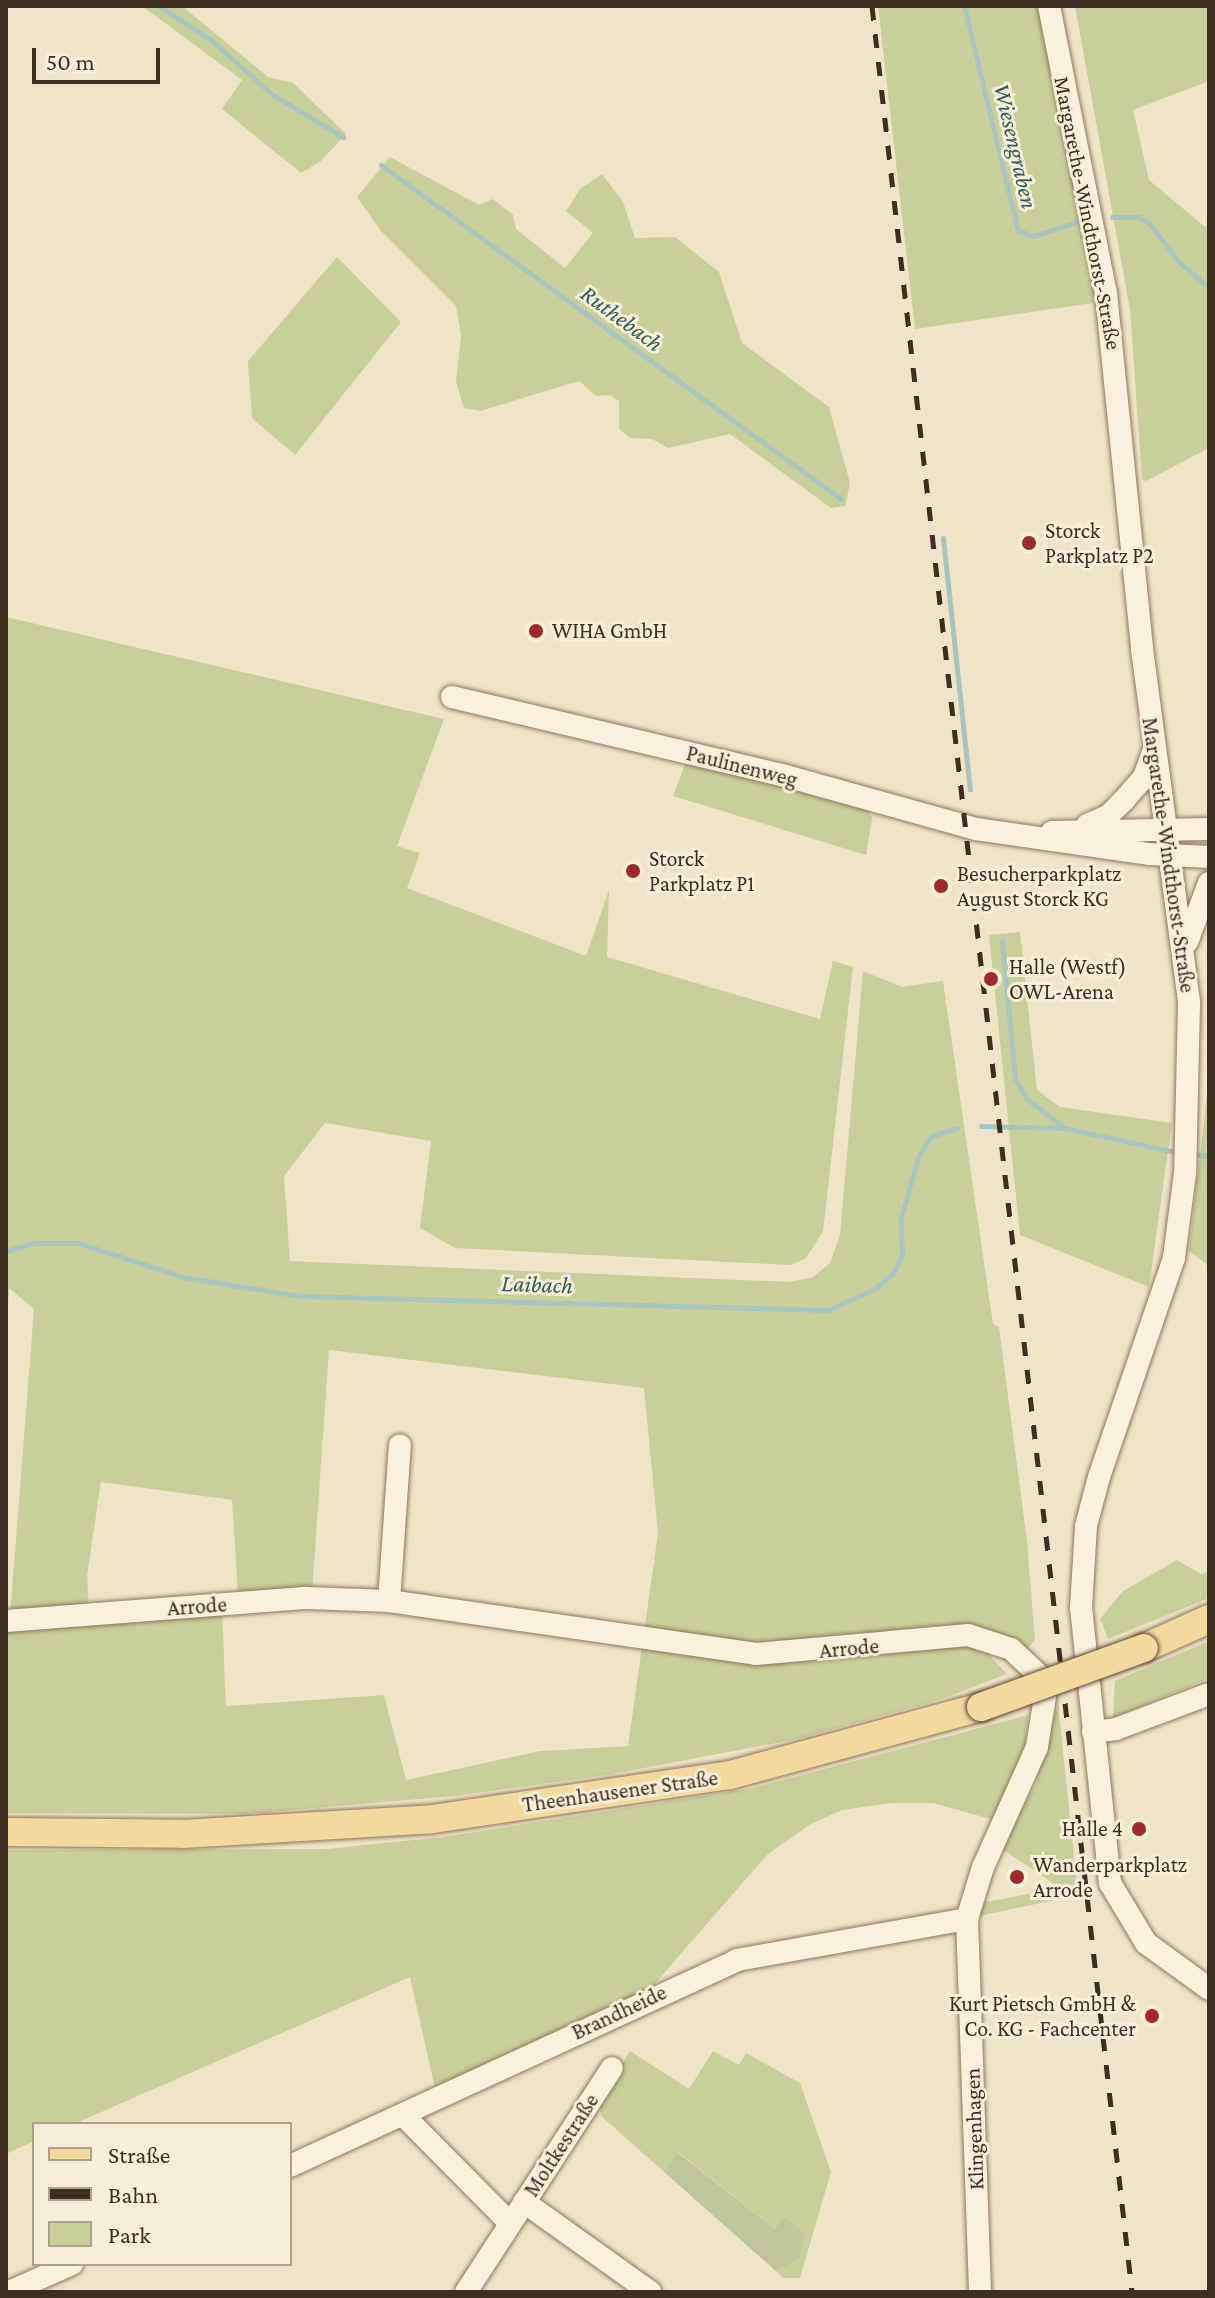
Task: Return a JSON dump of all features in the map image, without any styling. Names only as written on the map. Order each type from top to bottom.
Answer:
[{"type":"main road","name":"Theenhausener Straße","points":[[6,1832],[183,1834],[432,1819],[730,1775],[981,1707],[1144,1648],[1209,1619]]},
{"type":"street","name":"Margarethe-Windthorst-Straße","points":[[1049,6],[1106,293],[1155,748],[1185,951],[1185,1173],[1165,1292],[1086,1526],[1081,1607],[1110,1883],[1146,1943],[1209,1989]]},
{"type":"street","name":"Paulinenweg","points":[[452,697],[786,776],[964,826],[1170,856],[1209,857]]},
{"type":"street","name":"Paulinenweg","points":[[1074,830],[1117,808],[1144,777],[1155,748]]},
{"type":"street","name":"Paulinenweg","points":[[1031,835],[1074,830],[1209,829]]},
{"type":"street","points":[[1185,951],[1209,883]]},
{"type":"street","points":[[389,1601],[400,1445]]},
{"type":"street","name":"Arrode","points":[[6,1621],[307,1598],[389,1601],[756,1654],[968,1635],[1011,1649],[1041,1677],[1044,1719],[967,1919]]},
{"type":"street","points":[[1093,1732],[1116,1729],[1209,1694]]},
{"type":"street","name":"Brandheide","points":[[292,2165],[737,1960],[967,1919]]},
{"type":"street","name":"Klingenhagen","points":[[967,1919],[980,2292]]},
{"type":"street","name":"Moltkestraße","points":[[466,2292],[612,2068]]},
{"type":"street","name":"Moltkestraße","points":[[403,2115],[510,2223]]},
{"type":"street","points":[[524,2202],[650,2292]]},
{"type":"street","points":[[9,2292],[68,2266]]},
{"type":"green space","points":[[142,6],[182,6],[268,77],[293,83],[346,134],[320,162],[301,173],[222,109],[242,80]]},
{"type":"green space","points":[[878,6],[1039,6],[1100,302],[915,329]]},
{"type":"green space","points":[[1075,6],[1209,6],[1209,81],[1133,110],[1149,180],[1205,227],[1209,224],[1209,448],[1146,481],[1142,479],[1130,310]]},
{"type":"green space","points":[[390,157],[479,205],[493,199],[513,215],[516,229],[565,268],[593,233],[566,211],[580,189],[602,174],[623,202],[635,238],[675,237],[719,272],[742,343],[829,407],[850,483],[845,506],[831,508],[730,434],[668,448],[652,439],[630,438],[619,429],[619,401],[610,395],[596,396],[579,381],[480,411],[464,408],[456,382],[461,336],[456,306],[381,231],[357,197]]},
{"type":"green space","points":[[337,257],[401,322],[295,455],[252,418],[248,361]]},
{"type":"green space","points":[[6,617],[444,719],[397,846],[420,853],[407,888],[586,956],[609,890],[607,957],[820,1019],[833,961],[853,967],[823,1232],[805,1259],[790,1265],[455,1248],[420,1228],[431,1141],[325,1123],[284,1176],[290,1261],[790,1282],[813,1277],[830,1263],[840,1235],[863,971],[902,987],[943,981],[993,1324],[999,1327],[1027,1541],[1035,1640],[1027,1649],[1000,1636],[989,1655],[1007,1674],[939,1700],[797,1739],[607,1775],[455,1796],[245,1814],[6,1813],[6,1630],[222,1610],[226,1706],[384,1695],[406,1780],[540,1751],[628,1746],[658,1533],[644,1388],[329,1350],[312,1593],[238,1594],[232,1500],[101,1482],[87,1576],[89,1610],[10,1616],[34,1309],[9,1288],[6,1348]]},
{"type":"green space","points":[[686,762],[867,807],[872,818],[866,855],[673,796]]},
{"type":"green space","points":[[1020,932],[1037,1090],[1060,1107],[1172,1123],[1149,1287],[1020,1235],[989,935]]},
{"type":"green space","points":[[1209,1077],[1209,1266],[1189,1251]]},
{"type":"green space","points":[[1177,1560],[1201,1574],[1209,1571],[1209,1598],[1108,1639],[1100,1619],[1123,1591]]},
{"type":"green space","points":[[1209,1641],[1209,1678],[1113,1718],[1115,1681]]},
{"type":"green space","points":[[1058,1703],[1078,1895],[979,1916],[981,1903],[1044,1891],[1053,1883],[1002,1849],[1036,1783]]},
{"type":"green space","points":[[1028,1715],[1025,1745],[994,1820],[933,1803],[891,1803],[842,1810],[809,1825],[767,1855],[651,1988],[436,2093],[410,1977],[79,2122],[32,2122],[32,2142],[6,2154],[6,1850],[326,1849],[443,1837],[753,1788]]},
{"type":"green space","points":[[630,2051],[689,2089],[713,2051],[739,2065],[746,2053],[800,2083],[831,2172],[800,2278],[783,2278],[776,2271],[798,2260],[784,2217],[775,2229],[679,2153],[663,2171],[601,2116],[599,2101]]},
{"type":"green space","points":[[678,2153],[775,2229],[784,2216],[805,2235],[798,2260],[776,2271],[663,2171]]},
{"type":"waterway","name":"Ruthebach","points":[[159,6],[211,40],[273,95],[343,137]]},
{"type":"waterway","name":"Wiesengraben","points":[[964,6],[1018,231],[1034,236],[1079,221]]},
{"type":"waterway","name":"Ruthebach","points":[[381,165],[841,499]]},
{"type":"waterway","name":"Wiesengraben","points":[[1112,217],[1139,217],[1150,224],[1178,261],[1209,288]]},
{"type":"waterway","name":"Ruthebach","points":[[943,538],[970,790]]},
{"type":"waterway","name":"Ruthebach","points":[[1002,941],[1015,1079],[1027,1099],[1063,1127]]},
{"type":"waterway","name":"Laibach","points":[[981,1126],[1064,1128],[1180,1153]]},
{"type":"waterway","name":"Laibach","points":[[6,1251],[34,1243],[78,1243],[183,1277],[299,1296],[828,1310],[876,1288],[893,1273],[902,1255],[901,1218],[918,1157],[931,1136],[957,1128]]},
{"type":"waterway","name":"Laibach","points":[[1190,1154],[1209,1156]]},
{"type":"railway","points":[[872,6],[1132,2292]]},
{"type":"place","name":"Storck Parkplatz P2","points":[[1029,543]]},
{"type":"place","name":"WIHA GmbH","points":[[536,631]]},
{"type":"place","name":"Storck Parkplatz P1","points":[[633,871]]},
{"type":"place","name":"Besucherparkplatz August Storck KG","points":[[941,886]]},
{"type":"place","name":"Halle (Westf) OWL-Arena","points":[[991,979]]},
{"type":"place","name":"Halle 4","points":[[1139,1829]]},
{"type":"place","name":"Wanderparkplatz Arrode","points":[[1017,1877]]},
{"type":"place","name":"Kurt Pietsch GmbH & Co. KG - Fachcenter","points":[[1152,2016]]}]
